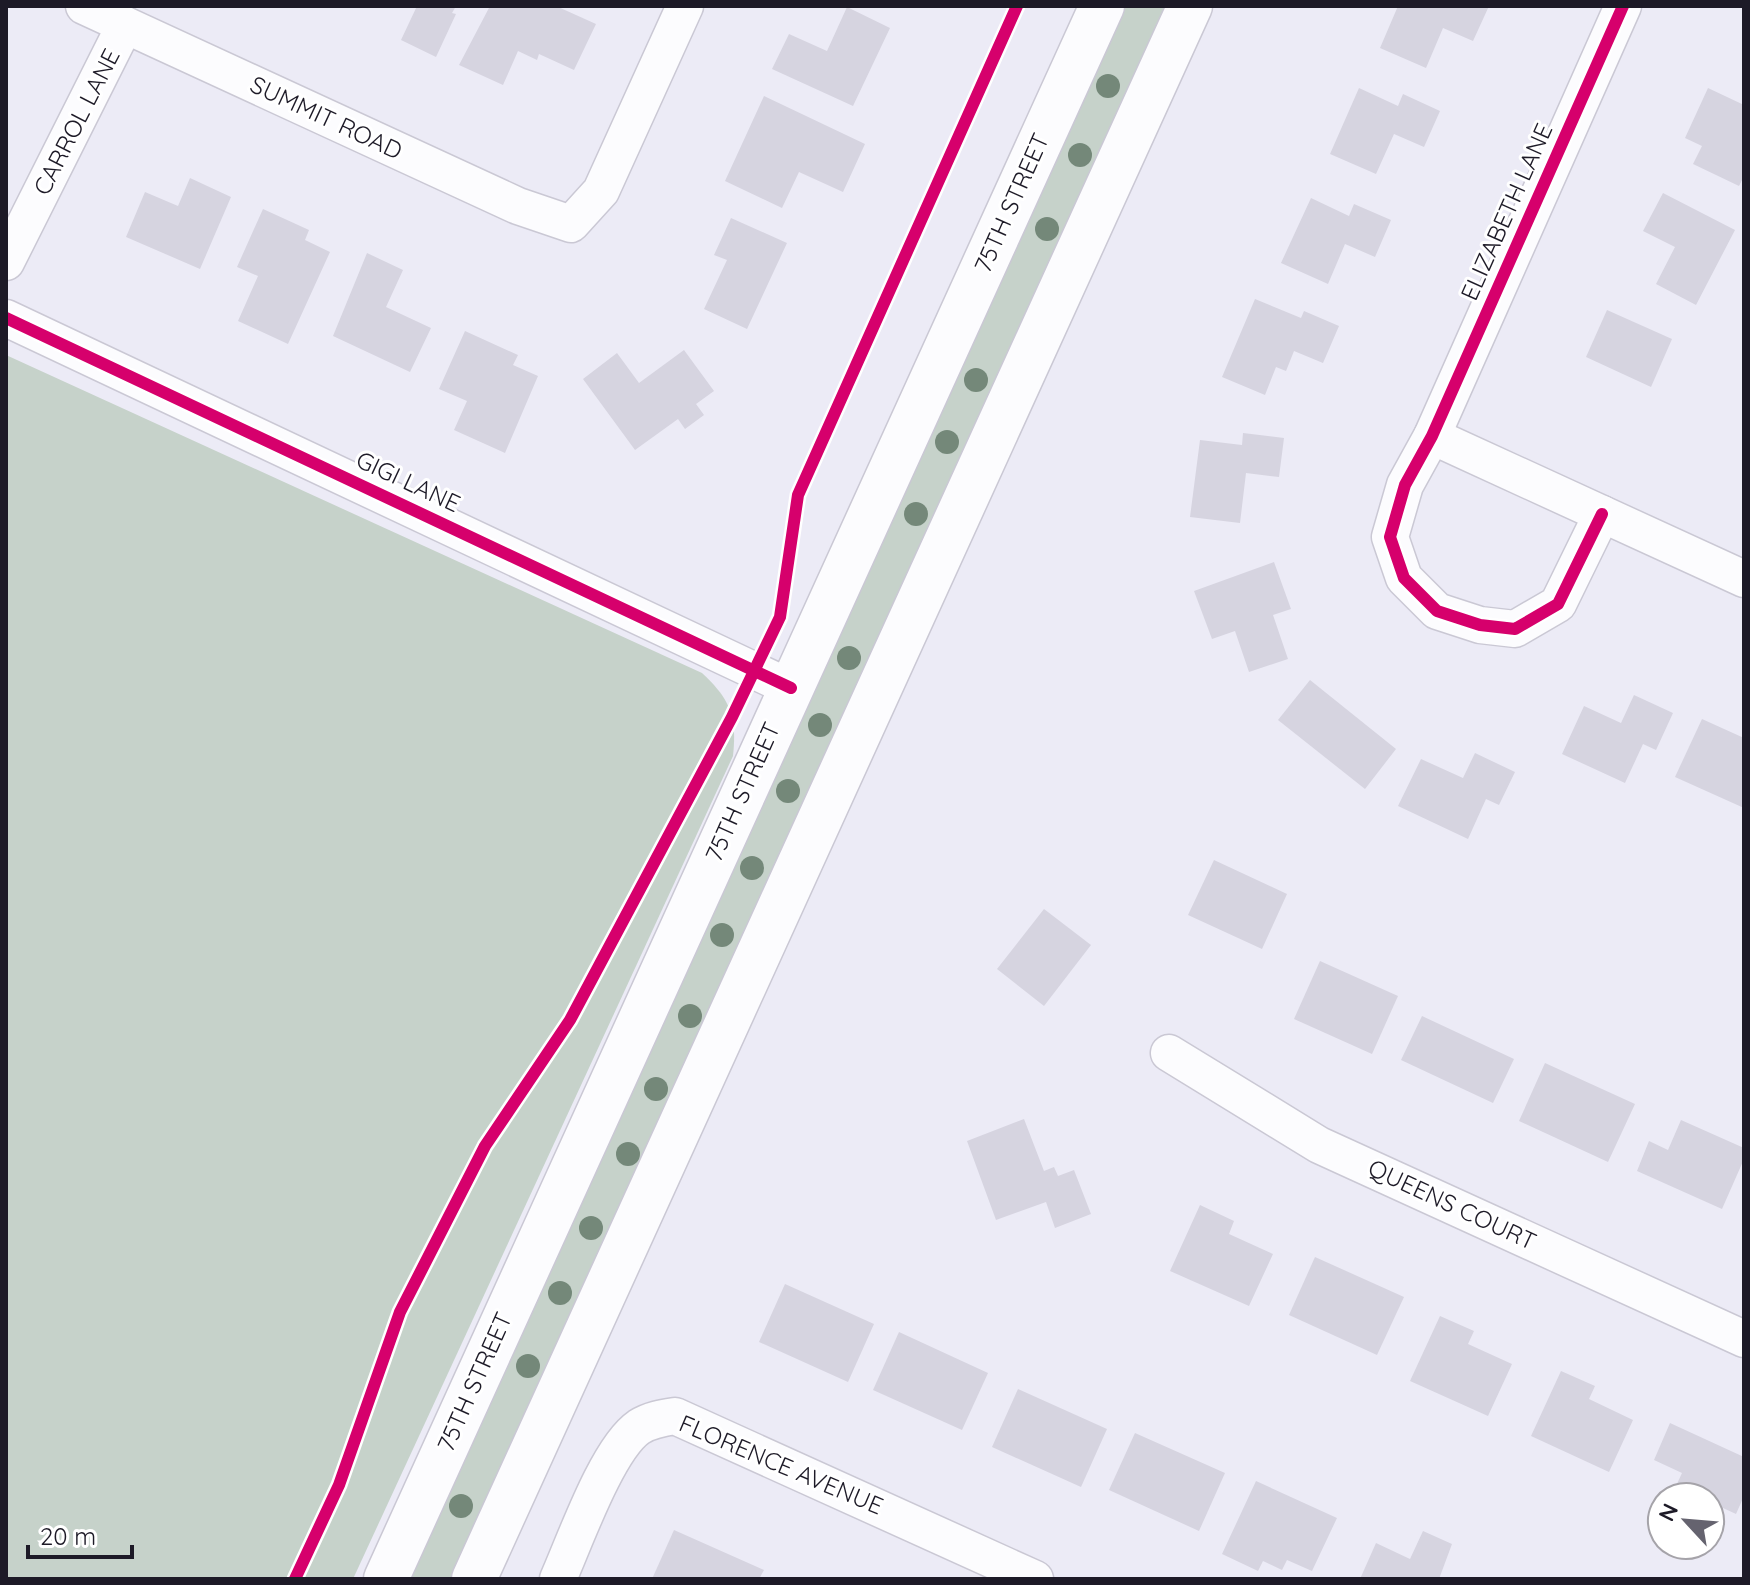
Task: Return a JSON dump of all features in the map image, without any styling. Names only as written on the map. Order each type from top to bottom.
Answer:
[{"type":"main road","name":"75TH STREET","points":[[386,1579],[1102,6]]},
{"type":"main road","points":[[474,1579],[1190,6]]},
{"type":"street","name":"SUMMIT ROAD","points":[[84,6],[518,206],[571,224],[601,191],[685,6]]},
{"type":"street","name":"ELIZABETH LANE","points":[[1432,436],[1623,6]]},
{"type":"street","name":"CARROL LANE","points":[[6,262],[125,25]]},
{"type":"street","name":"GIGI LANE","points":[[6,318],[791,688]]},
{"type":"street","points":[[1602,514],[1558,604],[1515,629],[1480,625],[1437,611],[1404,578],[1390,537],[1405,485],[1432,436],[1744,579]]},
{"type":"street","name":"QUEENS COURT","points":[[1169,1053],[1319,1145],[1744,1339]]},
{"type":"street","name":"FLORENCE AVENUE","points":[[558,1579],[611,1461],[623,1443],[638,1428],[675,1416],[1035,1579]]},
{"type":"shaded area","points":[[1126,6],[1166,6],[450,1579],[409,1579]]},
{"type":"shaded area","points":[[6,355],[702,673],[726,701],[733,720],[733,756],[353,1579],[6,1579]]},
{"type":"building","points":[[417,6],[456,6],[452,13],[456,14],[436,57],[401,40]]},
{"type":"building","points":[[490,6],[556,6],[596,24],[574,70],[539,54],[537,60],[518,51],[503,85],[459,65]]},
{"type":"building","points":[[1398,6],[1489,6],[1473,41],[1443,28],[1426,68],[1380,48]]},
{"type":"building","points":[[847,7],[890,28],[853,106],[772,69],[789,34],[827,51]]},
{"type":"building","points":[[1359,88],[1398,106],[1403,94],[1440,111],[1424,147],[1394,134],[1376,174],[1330,154]]},
{"type":"building","points":[[1708,88],[1744,105],[1744,176],[1739,186],[1693,164],[1702,146],[1685,138]]},
{"type":"building","points":[[764,96],[865,144],[843,192],[799,172],[782,208],[725,181]]},
{"type":"building","points":[[190,178],[231,197],[200,269],[126,237],[145,192],[178,206]]},
{"type":"building","points":[[1663,193],[1735,230],[1696,305],[1656,284],[1675,247],[1643,231]]},
{"type":"building","points":[[1311,198],[1349,216],[1354,204],[1391,220],[1375,257],[1345,244],[1328,284],[1281,263]]},
{"type":"building","points":[[263,209],[309,230],[305,240],[330,252],[288,344],[238,321],[258,276],[237,267]]},
{"type":"building","points":[[731,218],[787,243],[747,329],[704,309],[727,260],[714,255]]},
{"type":"building","points":[[367,253],[403,270],[386,307],[431,328],[410,372],[333,336]]},
{"type":"building","points":[[1255,299],[1301,318],[1304,311],[1339,326],[1323,363],[1294,351],[1286,371],[1276,367],[1265,395],[1222,377]]},
{"type":"building","points":[[1607,310],[1672,339],[1651,387],[1586,357]]},
{"type":"building","points":[[465,331],[518,355],[513,365],[538,376],[505,453],[454,430],[467,401],[439,389]]},
{"type":"building","points":[[684,350],[714,391],[696,404],[704,415],[685,429],[678,419],[635,450],[583,379],[617,353],[639,383]]},
{"type":"building","points":[[1243,433],[1284,438],[1279,477],[1246,473],[1240,523],[1190,517],[1200,440],[1242,445]]},
{"type":"building","points":[[1274,562],[1291,609],[1273,615],[1288,659],[1249,672],[1235,631],[1212,639],[1194,591]]},
{"type":"building","points":[[1310,680],[1396,749],[1365,789],[1278,720]]},
{"type":"building","points":[[1634,695],[1673,713],[1656,750],[1643,744],[1625,783],[1562,754],[1584,706],[1621,723]]},
{"type":"building","points":[[1702,719],[1744,738],[1744,808],[1675,777]]},
{"type":"building","points":[[1475,753],[1515,772],[1499,805],[1486,799],[1468,839],[1398,806],[1421,759],[1463,778]]},
{"type":"building","points":[[1214,860],[1287,894],[1262,949],[1188,915]]},
{"type":"building","points":[[1044,909],[1091,945],[1044,1006],[997,969]]},
{"type":"building","points":[[1320,961],[1398,996],[1372,1054],[1294,1019]]},
{"type":"building","points":[[1422,1016],[1514,1059],[1493,1103],[1401,1060]]},
{"type":"building","points":[[1545,1063],[1635,1104],[1608,1162],[1519,1121]]},
{"type":"building","points":[[1024,1119],[1044,1171],[1054,1167],[1058,1176],[1074,1170],[1091,1214],[1055,1228],[1046,1202],[996,1220],[967,1141]]},
{"type":"building","points":[[1681,1120],[1744,1148],[1744,1159],[1722,1209],[1637,1171],[1649,1141],[1668,1150]]},
{"type":"building","points":[[1200,1205],[1234,1221],[1229,1234],[1273,1254],[1249,1306],[1170,1271]]},
{"type":"building","points":[[1315,1257],[1404,1297],[1377,1355],[1289,1315]]},
{"type":"building","points":[[785,1284],[874,1324],[848,1382],[759,1342]]},
{"type":"building","points":[[1440,1316],[1474,1331],[1468,1344],[1512,1364],[1488,1416],[1410,1381]]},
{"type":"building","points":[[899,1332],[988,1373],[962,1430],[873,1390]]},
{"type":"building","points":[[1561,1371],[1595,1386],[1589,1399],[1633,1420],[1609,1472],[1531,1436]]},
{"type":"building","points":[[1018,1389],[1107,1429],[1081,1487],[992,1447]]},
{"type":"building","points":[[1670,1423],[1744,1457],[1744,1496],[1736,1514],[1726,1509],[1726,1481],[1678,1481],[1682,1473],[1654,1460]]},
{"type":"building","points":[[1135,1433],[1225,1473],[1199,1531],[1109,1490]]},
{"type":"building","points":[[1256,1481],[1337,1518],[1312,1571],[1287,1560],[1282,1570],[1263,1561],[1258,1571],[1222,1554]]},
{"type":"building","points":[[674,1530],[764,1570],[759,1579],[652,1579]]},
{"type":"building","points":[[1423,1531],[1452,1544],[1439,1579],[1360,1579],[1376,1543],[1410,1559]]},
{"type":"cycle path","points":[[295,1579],[339,1485],[400,1312],[485,1146],[570,1020],[732,717],[780,617],[798,495],[1017,6]]},
{"type":"cycle path","points":[[1602,514],[1558,604],[1515,629],[1480,625],[1437,611],[1404,578],[1390,537],[1405,485],[1432,436],[1623,6]]},
{"type":"cycle path","points":[[6,318],[791,688]]}]
